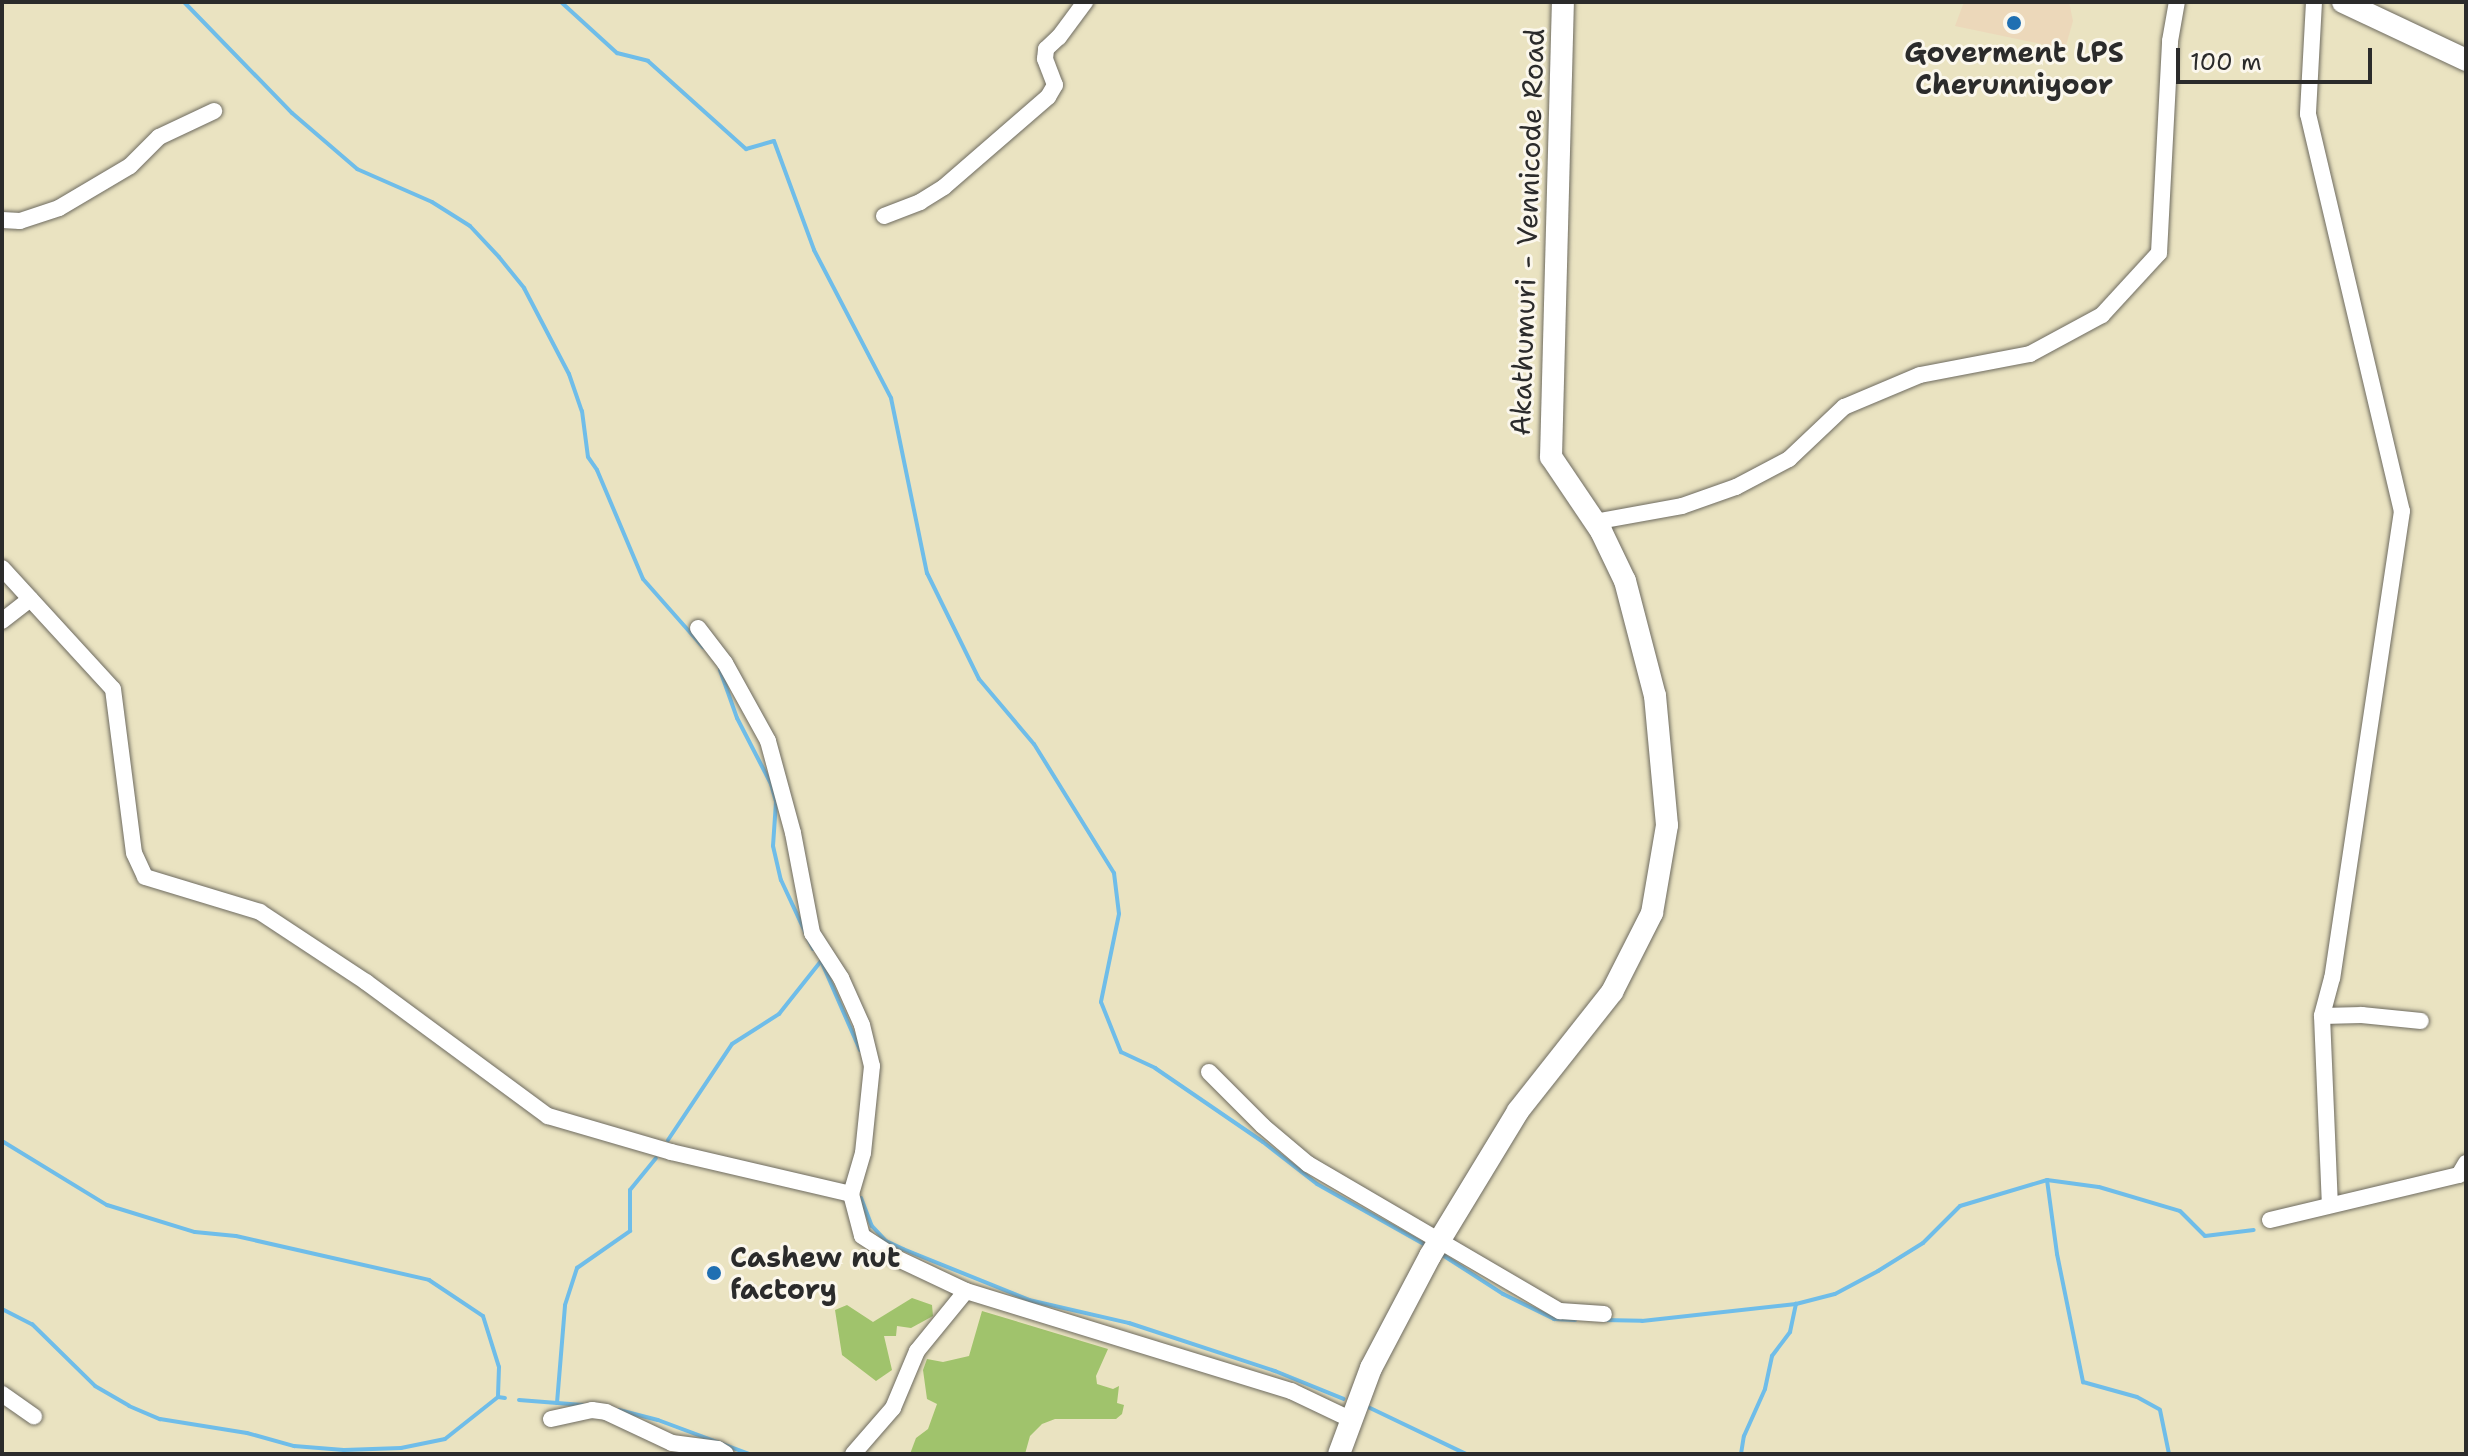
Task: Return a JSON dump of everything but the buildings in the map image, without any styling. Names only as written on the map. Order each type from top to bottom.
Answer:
[{"type":"street","points":[[884,216],[920,202],[944,187],[1048,97],[1055,85],[1045,59],[1046,49],[1085,2]]},
{"type":"street","name":"Akathumuri - Vennicode Road","points":[[1339,1454],[1371,1368],[1441,1240],[1518,1111],[1612,992],[1652,913],[1667,825],[1655,696],[1625,581],[1594,522],[1551,457],[1563,2]]},
{"type":"street","points":[[1594,522],[1682,506],[1725,491],[1789,459],[1844,407],[1920,375],[2030,354],[2102,315],[2159,253],[2170,41],[2177,2]]},
{"type":"street","points":[[2314,2],[2308,114],[2402,511],[2332,978],[2322,1016],[2330,1205]]},
{"type":"street","points":[[2348,3],[2466,60]]},
{"type":"street","points":[[2,220],[20,221],[59,208],[130,166],[159,137],[214,111]]},
{"type":"street","points":[[2,568],[113,689],[134,853],[145,877],[260,912],[366,982],[548,1116],[671,1152],[851,1194]]},
{"type":"street","points":[[2,621],[30,599]]},
{"type":"street","points":[[698,628],[725,663],[768,741],[793,833],[812,933],[841,978],[862,1025],[872,1066],[863,1153],[851,1194],[862,1236],[896,1258],[966,1291],[1291,1391],[1352,1420]]},
{"type":"street","points":[[2322,1016],[2362,1015],[2421,1021]]},
{"type":"street","points":[[1209,1072],[1263,1126],[1308,1164],[1560,1311],[1604,1314]]},
{"type":"street","points":[[2270,1220],[2459,1175],[2466,1163]]},
{"type":"street","points":[[853,1454],[893,1408],[917,1351],[966,1291]]},
{"type":"street","points":[[2,1394],[34,1416]]},
{"type":"street","points":[[551,1419],[592,1410],[606,1412],[672,1443],[718,1449],[726,1454]]},
{"type":"shaded area","name":"Goverment LPS Cherunniyoor","points":[[1964,2],[2069,2],[2073,21],[2065,49],[1955,26]]},
{"type":"green space","points":[[912,1298],[932,1305],[933,1316],[911,1328],[897,1326],[896,1336],[884,1336],[892,1370],[876,1381],[842,1355],[835,1310],[847,1305],[873,1322]]},
{"type":"green space","points":[[982,1311],[1108,1349],[1096,1376],[1097,1384],[1113,1389],[1119,1386],[1117,1403],[1124,1405],[1122,1414],[1116,1419],[1055,1419],[1042,1424],[1030,1436],[1025,1454],[910,1454],[916,1438],[928,1429],[937,1404],[927,1399],[923,1370],[927,1359],[943,1362],[969,1356]]},
{"type":"waterway","points":[[184,2],[292,113],[357,169],[432,202],[470,226],[524,288],[569,374],[582,411],[588,457],[597,470],[643,579],[703,647]]},
{"type":"waterway","points":[[561,2],[617,53],[648,61],[746,149],[774,141],[814,250],[891,398],[927,573],[979,679],[1034,744],[1114,873],[1119,914],[1101,1002],[1121,1052],[1155,1068],[1263,1142],[1317,1184],[1427,1246]]},
{"type":"waterway","points":[[720,670],[737,718],[771,784],[776,802],[773,846],[781,880],[813,949]]},
{"type":"waterway","points":[[668,1140],[732,1044],[779,1014],[821,961]]},
{"type":"waterway","points":[[822,963],[860,1050]]},
{"type":"waterway","points":[[2,1141],[107,1205],[195,1232],[236,1236],[429,1280],[483,1316],[499,1367],[498,1397],[505,1398]]},
{"type":"waterway","points":[[557,1403],[565,1305],[577,1268],[630,1231],[630,1190],[656,1158]]},
{"type":"waterway","points":[[2047,1180],[2099,1187],[2180,1211],[2205,1236],[2254,1230]]},
{"type":"waterway","points":[[1741,1454],[1744,1436],[1765,1389],[1772,1356],[1790,1332],[1796,1304],[1835,1294],[1878,1271],[1923,1243],[1960,1206],[2047,1180],[2057,1254],[2083,1382],[2137,1397],[2160,1410],[2169,1454]]},
{"type":"waterway","points":[[861,1198],[872,1226],[886,1241],[903,1249],[1029,1300],[1129,1323],[1275,1371],[1344,1399]]},
{"type":"waterway","points":[[1441,1254],[1503,1294],[1554,1319],[1575,1320]]},
{"type":"waterway","points":[[1603,1320],[1642,1321],[1796,1304]]},
{"type":"waterway","points":[[2,1309],[32,1324],[95,1386],[129,1406],[160,1419],[247,1433],[294,1446],[344,1450],[401,1448],[445,1439],[498,1397]]},
{"type":"waterway","points":[[519,1400],[583,1405]]},
{"type":"waterway","points":[[1368,1407],[1466,1454]]},
{"type":"waterway","points":[[619,1410],[658,1420],[749,1454]]},
{"type":"place","name":"Goverment LPS Cherunniyoor","points":[[2014,23]]},
{"type":"place","name":"Cashew nut factory","points":[[714,1273]]}]
